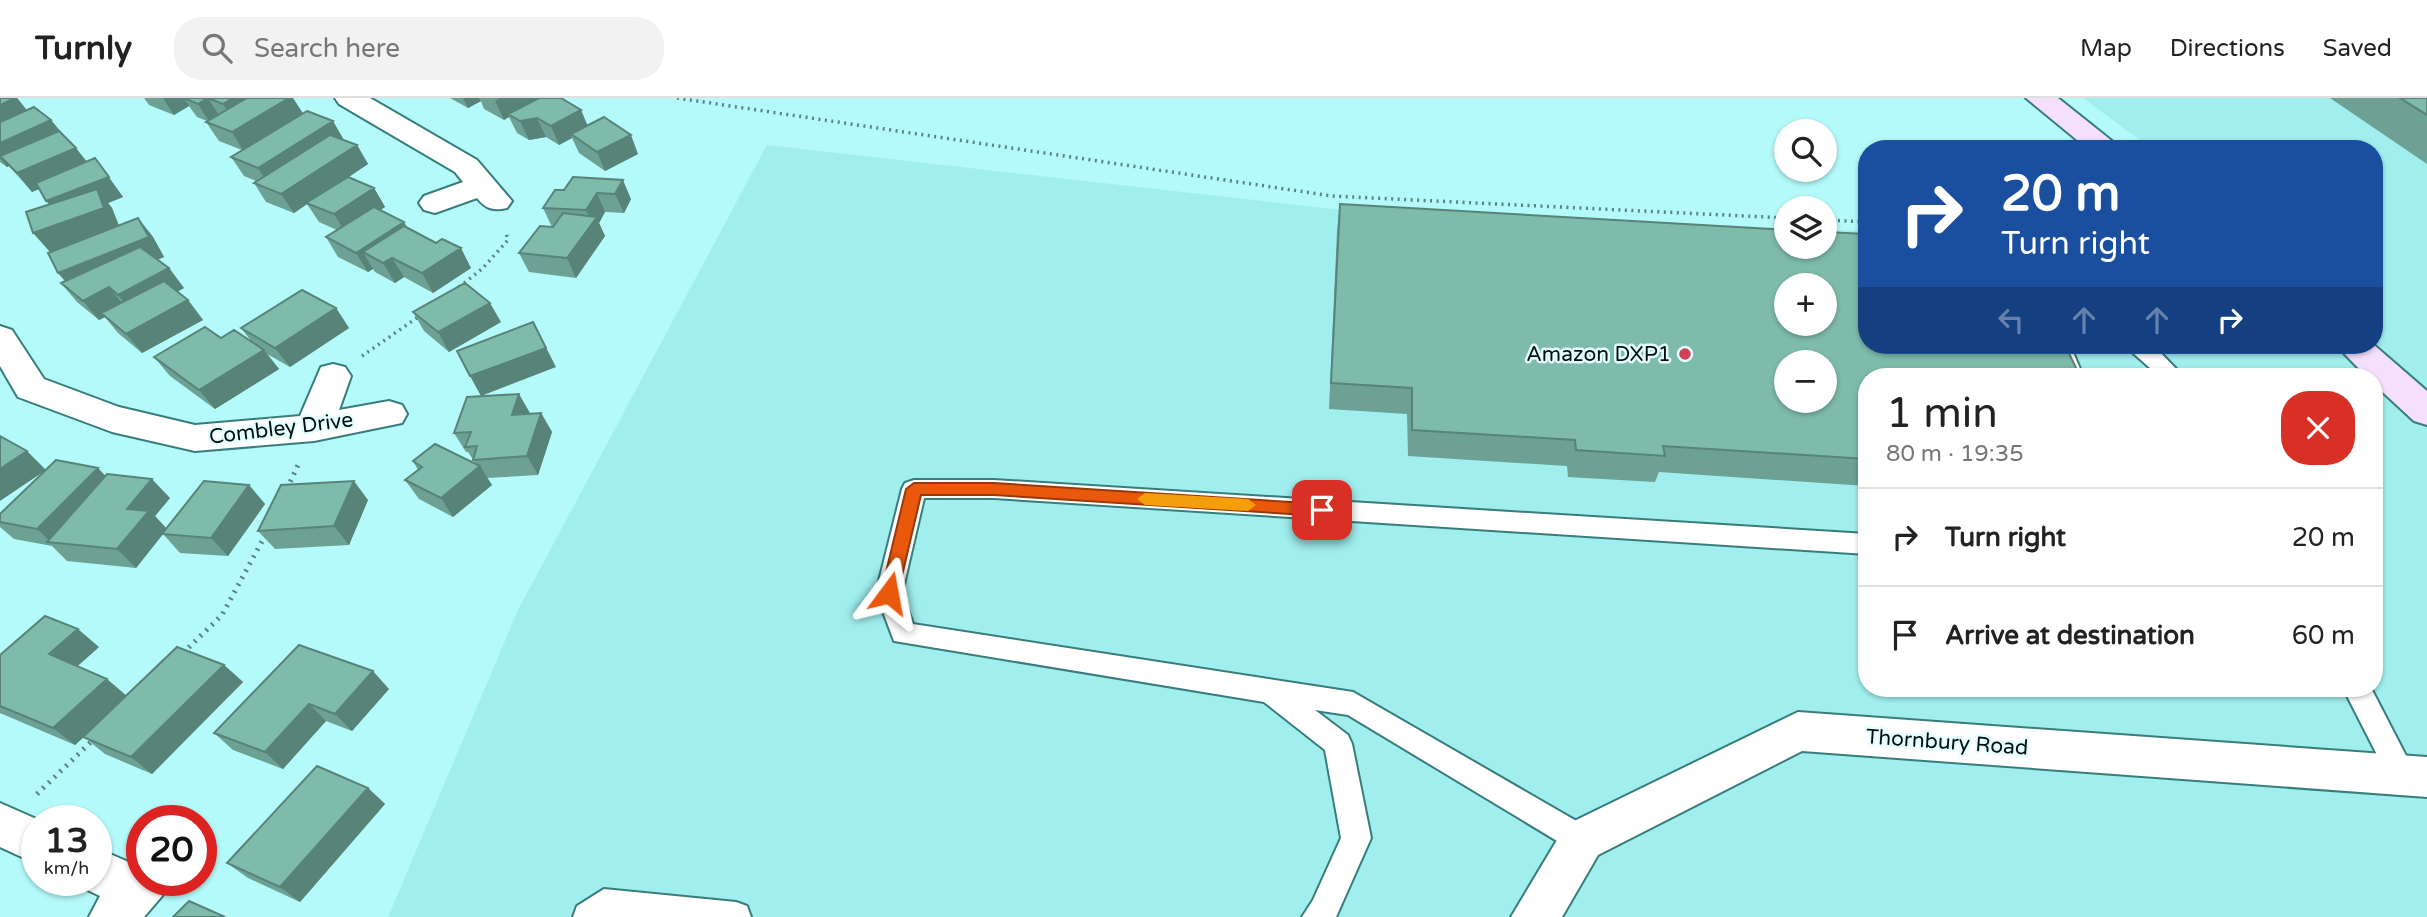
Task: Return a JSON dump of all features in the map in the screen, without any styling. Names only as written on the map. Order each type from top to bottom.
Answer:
[{"type":"main road","points":[[2040,98],[2095,140]]},
{"type":"main road","points":[[2363,354],[2378,368]]},
{"type":"main road","points":[[2383,372],[2427,412]]},
{"type":"street","points":[[349,98],[466,166],[490,193],[435,203]]},
{"type":"street","name":"Combley Drive","points":[[0,338],[31,388],[111,419],[195,438],[314,428],[389,414]]},
{"type":"street","points":[[314,428],[333,376]]},
{"type":"street","name":"Thornbury Road","points":[[1582,840],[1798,731],[2414,776]]},
{"type":"street","points":[[1535,917],[1582,840]]},
{"type":"lane","points":[[2149,354],[2164,368]]},
{"type":"lane","points":[[1582,840],[1353,704],[903,633],[889,593],[914,489],[994,489],[1858,543]]},
{"type":"lane","points":[[1269,690],[1338,744],[1356,838],[1324,910],[1317,917]]},
{"type":"lane","points":[[2363,697],[2414,776]]},
{"type":"lane","points":[[588,917],[604,904],[736,917]]},
{"type":"path","points":[[677,98],[1332,196],[1774,217]]},
{"type":"path","points":[[1837,221],[1858,222]]},
{"type":"path","points":[[454,291],[482,269],[508,240]]},
{"type":"path","points":[[333,376],[425,312]]},
{"type":"path","points":[[286,492],[314,428]]},
{"type":"path","points":[[172,663],[222,615],[268,529]]},
{"type":"path","points":[[13,831],[103,730]]},
{"type":"shaded area","points":[[2083,98],[2427,98],[2427,917],[388,917],[518,610],[767,145],[1333,209],[1774,227],[1774,259],[1837,259],[1837,230],[1858,231],[1858,354],[2383,354],[2383,140],[2140,140]]},
{"type":"building","points":[[0,98],[15,98],[0,105]]},
{"type":"building","points":[[184,98],[207,98],[198,104]]},
{"type":"building","points":[[208,98],[233,98],[223,104]]},
{"type":"building","points":[[247,98],[289,98],[232,132],[206,122]]},
{"type":"building","points":[[539,98],[561,98],[581,110],[551,126],[537,118],[520,121],[508,114]]},
{"type":"building","points":[[2400,98],[2427,98],[2427,115]]},
{"type":"building","points":[[34,107],[51,120],[0,143],[0,122]]},
{"type":"building","points":[[307,111],[333,121],[258,168],[231,157]]},
{"type":"building","points":[[604,117],[631,135],[597,152],[571,134]]},
{"type":"building","points":[[59,131],[76,148],[17,173],[0,156]]},
{"type":"building","points":[[330,135],[357,145],[281,194],[254,183]]},
{"type":"building","points":[[95,158],[109,177],[46,201],[36,183]]},
{"type":"building","points":[[348,177],[374,188],[334,214],[306,203]]},
{"type":"building","points":[[573,177],[623,180],[615,194],[597,193],[586,210],[543,208],[555,190],[564,190]]},
{"type":"building","points":[[97,189],[104,208],[33,233],[26,212]]},
{"type":"building","name":"Amazon DXP1","points":[[1340,204],[1774,229],[1774,259],[1837,259],[1837,233],[1858,234],[1858,354],[2069,354],[2076,368],[1858,368],[1858,458],[1663,446],[1665,456],[1576,450],[1575,440],[1412,430],[1412,388],[1331,383]]},
{"type":"building","points":[[374,207],[404,222],[356,253],[326,237]]},
{"type":"building","points":[[563,213],[597,217],[567,258],[519,253],[540,226],[553,227]]},
{"type":"building","points":[[138,218],[149,237],[58,273],[48,253]]},
{"type":"building","points":[[404,226],[436,243],[442,239],[461,248],[422,273],[392,258],[383,263],[363,252]]},
{"type":"building","points":[[140,247],[169,268],[118,295],[109,287],[83,301],[61,283]]},
{"type":"building","points":[[164,281],[188,300],[126,334],[101,313]]},
{"type":"building","points":[[465,283],[490,303],[438,332],[413,312]]},
{"type":"building","points":[[302,290],[336,308],[275,348],[241,328]]},
{"type":"building","points":[[533,322],[546,348],[470,376],[457,351]]},
{"type":"building","points":[[205,327],[221,338],[234,330],[264,350],[199,390],[154,357]]},
{"type":"building","points":[[519,394],[512,415],[541,413],[527,456],[473,460],[477,446],[465,447],[471,432],[454,433],[467,397]]},
{"type":"building","points":[[0,436],[27,451],[0,469]]},
{"type":"building","points":[[435,444],[480,466],[441,498],[405,480],[422,467],[413,461]]},
{"type":"building","points":[[56,460],[98,468],[37,529],[0,522],[0,514]]},
{"type":"building","points":[[107,474],[152,479],[127,509],[149,511],[117,549],[47,542]]},
{"type":"building","points":[[204,481],[249,485],[211,538],[162,534]]},
{"type":"building","points":[[354,481],[334,526],[258,531],[281,485]]},
{"type":"building","points":[[45,616],[78,629],[49,654],[107,679],[53,728],[0,706],[0,655]]},
{"type":"building","points":[[299,645],[373,671],[335,714],[309,704],[265,752],[214,733]]},
{"type":"building","points":[[177,647],[224,665],[131,757],[83,737]]},
{"type":"building","points":[[317,766],[368,788],[280,887],[227,863]]},
{"type":"building","points":[[189,901],[225,917],[173,917]]},
{"type":"slow traffic","points":[[1145,499],[1248,505]]},
{"type":"place","name":"Amazon DXP1","points":[[1685,354]]},
{"type":"route","points":[[889,593],[914,489],[994,489],[1322,510]]}]
